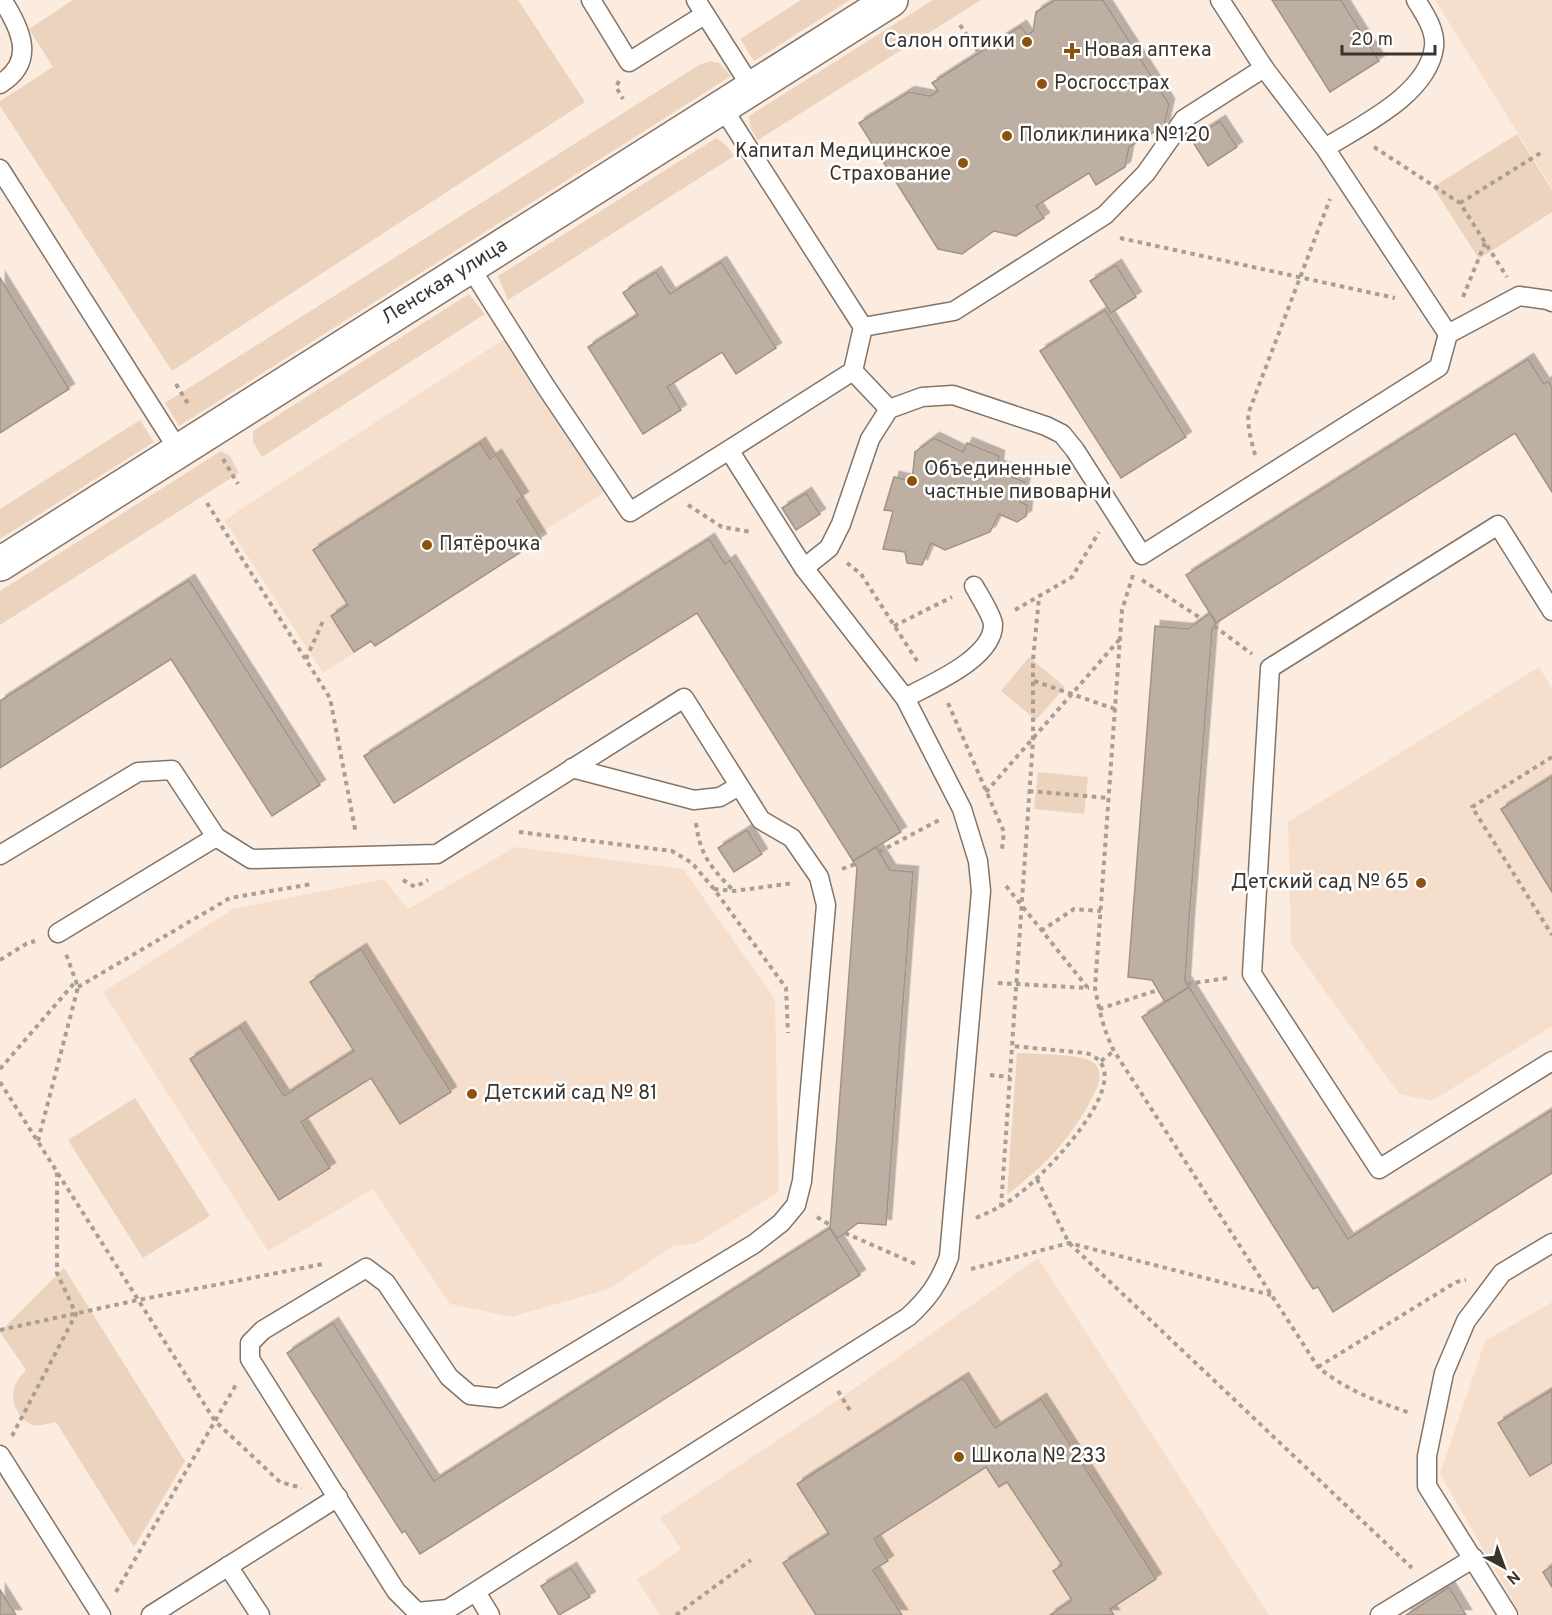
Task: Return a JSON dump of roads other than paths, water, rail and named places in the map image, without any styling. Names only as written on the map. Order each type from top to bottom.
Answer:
[{"type":"street","name":"Ленская улица","points":[[0,564],[891,0]]},
{"type":"lane","points":[[591,0],[629,62],[700,8],[752,88]]},
{"type":"lane","points":[[1220,0],[1264,68],[1325,147],[1448,334]]},
{"type":"lane","points":[[1325,147],[1403,99],[1424,73],[1434,46],[1429,21],[1416,0]]},
{"type":"lane","points":[[0,84],[6,81],[20,63],[23,46],[19,27],[7,6]]},
{"type":"lane","points":[[863,327],[954,311],[1105,214],[1146,173],[1184,119],[1264,68]]},
{"type":"lane","points":[[470,267],[546,387],[630,512],[729,450],[853,370],[863,327],[722,107]]},
{"type":"lane","points":[[0,169],[179,451]]},
{"type":"lane","points":[[804,568],[829,548],[841,524],[870,439],[889,409],[922,397],[953,395],[1046,426],[1062,434],[1075,450],[1142,555],[1439,367],[1448,334],[1519,296],[1552,302]]},
{"type":"lane","points":[[853,370],[889,409]]},
{"type":"lane","points":[[0,855],[138,772],[172,770],[216,837],[251,859],[437,854],[684,698],[761,820],[792,838],[819,877],[826,904],[802,1181],[796,1205],[781,1223],[754,1244],[499,1398],[470,1395],[449,1377],[386,1283],[366,1268],[263,1330],[250,1343],[250,1359],[396,1591],[417,1612],[448,1609],[908,1317],[928,1299],[942,1276],[949,1257],[981,891],[978,861],[962,808],[905,698],[804,568],[729,450]]},
{"type":"lane","points":[[1552,611],[1498,525],[1270,668],[1252,974],[1379,1169],[1552,1061]]},
{"type":"lane","points":[[905,698],[972,659],[989,642],[993,622],[974,586]]},
{"type":"lane","points":[[572,768],[694,800],[720,797],[739,786]]},
{"type":"lane","points":[[57,933],[216,837]]},
{"type":"lane","points":[[1508,1615],[1427,1486],[1427,1456],[1444,1373],[1466,1321],[1502,1273],[1552,1243]]},
{"type":"lane","points":[[1,1456],[101,1615]]},
{"type":"lane","points":[[151,1615],[338,1497]]},
{"type":"lane","points":[[1380,1615],[1474,1558]]},
{"type":"lane","points":[[228,1566],[260,1615]]},
{"type":"lane","points":[[476,1592],[490,1615]]},
{"type":"place","name":"Салон оптики","points":[[1027,42]]},
{"type":"place","name":"Новая аптека","points":[[1072,51]]},
{"type":"place","name":"Росгосстрах","points":[[1042,84]]},
{"type":"place","name":"Поликлиника №120","points":[[1007,136]]},
{"type":"place","name":"Капитал Медицинское Страхование","points":[[963,163]]},
{"type":"place","name":"Объединенные частные пивоварни","points":[[912,481]]},
{"type":"place","name":"Пятёрочка","points":[[427,545]]},
{"type":"place","name":"Детский сад № 65","points":[[1421,883]]},
{"type":"place","name":"Детский сад № 81","points":[[472,1094]]},
{"type":"place","name":"Школа № 233","points":[[959,1457]]}]
